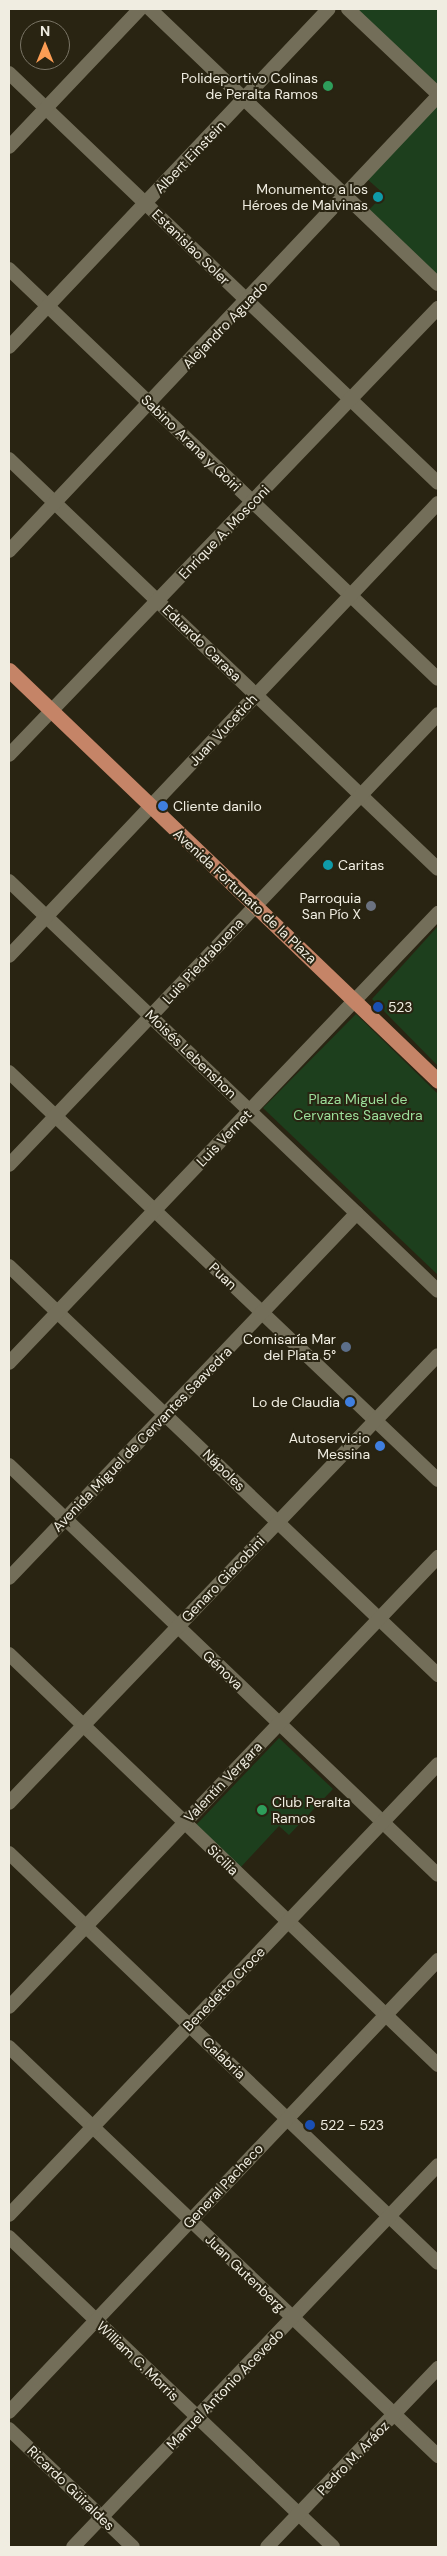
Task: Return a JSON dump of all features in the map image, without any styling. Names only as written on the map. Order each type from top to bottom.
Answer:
[{"type":"main road","name":"Avenida Fortunato de la Plaza","points":[[9,670],[438,1081]]},
{"type":"street","points":[[9,147],[140,9]]},
{"type":"street","points":[[150,9],[438,284]]},
{"type":"street","name":"Albert Einstein","points":[[9,347],[329,9]]},
{"type":"street","points":[[348,9],[438,95]]},
{"type":"street","name":"Estanislao Soler","points":[[9,73],[438,483]]},
{"type":"street","name":"Alejandro Aguado","points":[[9,551],[248,301],[438,95]]},
{"type":"street","name":"Sabino Arana y Goiri","points":[[9,269],[438,679]]},
{"type":"street","name":"Enrique A. Mosconi","points":[[9,755],[50,710],[158,601],[438,308]]},
{"type":"street","name":"Eduardo Carasa","points":[[9,459],[438,869]]},
{"type":"street","name":"Juan Vucetich","points":[[9,956],[438,503]]},
{"type":"street","name":"Luis Piedrabuena","points":[[9,1165],[438,714]]},
{"type":"street","name":"Moisés Lebenshon","points":[[9,880],[438,1291]]},
{"type":"street","name":"Luis Vernet","points":[[9,1363],[438,913]]},
{"type":"street","name":"Puan","points":[[9,1072],[438,1480]]},
{"type":"street","name":"Avenida Miguel de Cervantes Saavedra","points":[[9,1578],[357,1213]]},
{"type":"street","name":"Nápoles","points":[[9,1266],[438,1675]]},
{"type":"street","name":"Genaro Giacobini","points":[[9,1803],[438,1355]]},
{"type":"street","name":"Génova","points":[[9,1464],[438,1875]]},
{"type":"street","name":"Valentín Vergara","points":[[9,2007],[438,1557]]},
{"type":"street","name":"Sicilia","points":[[9,1654],[438,2065]]},
{"type":"street","name":"Benedetto Croce","points":[[9,2215],[438,1764]]},
{"type":"street","name":"Calabria","points":[[9,1853],[438,2263]]},
{"type":"street","name":"General Pacheco","points":[[9,2412],[438,1960]]},
{"type":"street","name":"Juan Gutenberg","points":[[9,2047],[438,2456]]},
{"type":"street","name":"Manuel Antonio Acevedo","points":[[73,2547],[438,2165]]},
{"type":"street","name":"William C. Morris","points":[[9,2237],[333,2547]]},
{"type":"street","name":"Pedro M. Aráoz","points":[[267,2547],[438,2368]]},
{"type":"street","name":"Ricardo Güiraldes","points":[[9,2429],[133,2547]]},
{"type":"green space","points":[[354,9],[438,9],[438,85]]},
{"type":"green space","points":[[438,105],[438,276],[368,211],[384,194],[366,178]]},
{"type":"green space","points":[[438,926],[438,1066],[372,999]]},
{"type":"green space","name":"Plaza Miguel de Cervantes Saavedra","points":[[356,1014],[438,1094],[438,1275],[263,1108]]},
{"type":"green space","name":"Club Peralta Ramos","points":[[279,1738],[333,1789],[289,1835],[279,1826],[240,1868],[195,1826]]},
{"type":"place","name":"Polideportivo Colinas de Peralta Ramos","points":[[328,86]]},
{"type":"place","name":"Monumento a los Héroes de Malvinas","points":[[378,197]]},
{"type":"place","name":"Cliente danilo","points":[[163,806]]},
{"type":"place","name":"Caritas","points":[[328,865]]},
{"type":"place","name":"Parroquia San Pío X","points":[[371,906]]},
{"type":"place","name":"523","points":[[378,1007]]},
{"type":"place","name":"Comisaría Mar del Plata 5°","points":[[346,1347]]},
{"type":"place","name":"Lo de Claudia","points":[[350,1402]]},
{"type":"place","name":"Autoservicio Messina","points":[[380,1446]]},
{"type":"place","name":"Club Peralta Ramos","points":[[262,1810]]},
{"type":"place","name":"522 - 523","points":[[310,2125]]}]
